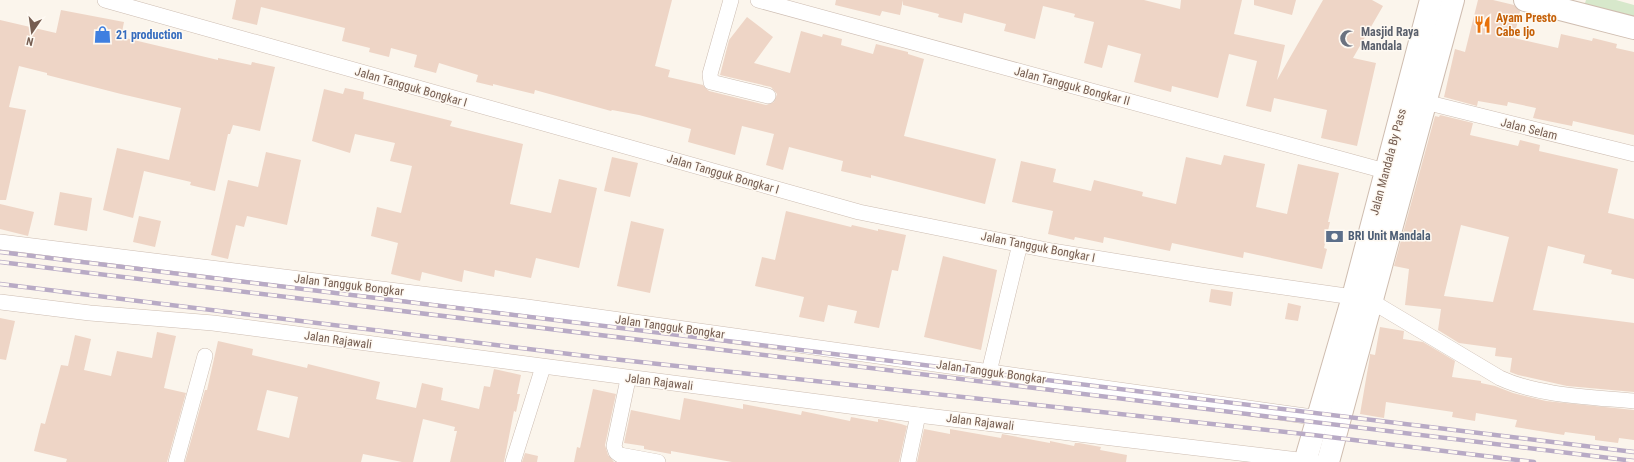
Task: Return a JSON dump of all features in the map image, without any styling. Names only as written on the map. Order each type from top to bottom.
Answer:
[{"type":"street","name":"Jalan Tangguk Bongkar I","points":[[105,0],[859,212],[1020,244],[1199,275],[1362,299]]},
{"type":"street","points":[[731,0],[710,74],[711,82],[768,96]]},
{"type":"street","name":"Jalan Tangguk Bongkar II","points":[[758,0],[1385,171]]},
{"type":"street","name":"Jalan Mandala By Pass","points":[[1328,462],[1339,420],[1385,171],[1431,0]]},
{"type":"street","name":"Jalan Mandala By Pass","points":[[1310,462],[1317,418],[1362,299],[1425,102],[1453,0]]},
{"type":"street","points":[[1525,0],[1634,28]]},
{"type":"street","name":"Jalan Selam","points":[[1425,102],[1634,154]]},
{"type":"street","name":"Jalan Tangguk Bongkar","points":[[0,242],[527,307],[1339,420]]},
{"type":"street","points":[[989,372],[1020,244]]},
{"type":"street","points":[[1362,299],[1500,378],[1517,386],[1589,397],[1634,401]]},
{"type":"street","name":"Jalan Rajawali","points":[[0,302],[90,313],[213,323],[918,415],[1310,462]]},
{"type":"street","points":[[176,462],[205,356]]},
{"type":"street","points":[[513,462],[544,367]]},
{"type":"street","points":[[627,384],[614,446],[616,452],[620,455],[658,462]]},
{"type":"street","points":[[908,462],[918,415]]},
{"type":"green space","points":[[1586,0],[1616,0],[1634,5],[1634,20],[1584,6]]},
{"type":"building","points":[[236,0],[672,0],[655,66],[670,70],[668,77],[703,85],[709,91],[766,105],[774,102],[777,94],[771,87],[720,75],[729,40],[747,17],[773,37],[754,63],[790,73],[801,31],[822,37],[823,34],[842,39],[841,45],[873,54],[876,44],[908,52],[908,54],[924,59],[904,136],[996,159],[985,204],[871,175],[871,178],[841,171],[843,161],[789,147],[783,170],[766,165],[774,134],[742,126],[735,155],[688,142],[691,129],[639,115],[611,111],[535,90],[534,94],[493,84],[493,86],[476,82],[478,75],[439,63],[436,73],[414,67],[417,55],[391,48],[389,57],[369,52],[370,48],[342,41],[345,28],[261,7],[257,25],[232,19]]},
{"type":"building","points":[[836,0],[903,0],[900,15],[882,11],[880,16],[835,5]]},
{"type":"building","points":[[903,0],[1144,0],[1180,9],[1181,0],[1242,0],[1234,34],[1285,45],[1277,80],[1323,0],[1372,0],[1383,6],[1353,58],[1376,63],[1357,146],[1321,138],[1327,110],[1274,98],[1271,112],[1246,106],[1257,61],[1229,54],[1218,98],[1172,86],[1171,92],[1134,82],[1141,54],[1108,45],[1102,68],[1084,63],[1094,22],[1074,17],[1075,14],[1043,6],[1035,39],[1004,31],[1006,24],[964,13],[962,23],[938,17],[939,14],[903,5]]},
{"type":"building","points":[[1254,0],[1296,0],[1292,15],[1254,5]]},
{"type":"building","points":[[1478,0],[1493,0],[1514,5],[1520,11],[1514,38],[1558,48],[1561,34],[1592,41],[1593,38],[1617,44],[1616,48],[1634,52],[1634,135],[1573,121],[1572,126],[1533,118],[1536,108],[1508,102],[1507,106],[1478,101],[1477,106],[1444,97],[1455,49],[1465,52]]},
{"type":"building","points":[[61,10],[124,22],[121,37],[218,60],[218,58],[251,65],[252,62],[275,67],[260,131],[233,125],[230,134],[228,134],[215,191],[190,185],[191,182],[144,171],[133,218],[103,210],[117,148],[169,160],[181,108],[47,75],[47,73],[19,66],[9,107],[26,110],[6,200],[0,200],[0,20],[56,33]]},
{"type":"building","points":[[345,88],[364,92],[363,99],[452,121],[450,126],[523,144],[510,204],[551,213],[559,179],[597,188],[579,268],[536,258],[531,278],[495,270],[494,277],[464,270],[462,282],[422,272],[420,281],[391,274],[398,243],[371,236],[377,207],[401,213],[412,166],[390,161],[395,143],[355,134],[350,153],[312,141],[324,89],[343,94]]},
{"type":"building","points":[[1440,115],[1473,123],[1470,135],[1518,146],[1520,140],[1540,145],[1539,151],[1618,169],[1608,213],[1634,219],[1634,279],[1611,274],[1612,270],[1583,263],[1585,255],[1548,246],[1533,310],[1634,323],[1634,392],[1567,386],[1510,372],[1512,358],[1495,356],[1496,348],[1459,343],[1438,330],[1441,309],[1405,305],[1409,269],[1394,266],[1435,116],[1439,117]],"holes":[[[1461,225],[1509,237],[1493,302],[1444,296]]]},
{"type":"building","points":[[266,152],[301,160],[287,225],[247,216],[244,227],[236,225],[228,259],[211,255],[228,180],[258,187]]},
{"type":"building","points":[[1224,155],[1265,164],[1256,207],[1287,214],[1298,164],[1339,173],[1328,222],[1330,222],[1324,248],[1327,249],[1322,269],[1244,252],[1243,258],[1172,243],[1170,251],[1104,237],[1103,243],[1075,237],[1074,240],[1048,234],[1053,211],[1012,202],[1021,161],[1056,169],[1053,182],[1091,191],[1094,180],[1143,192],[1142,196],[1176,204],[1186,157],[1221,165]]},
{"type":"building","points":[[612,157],[638,163],[630,197],[604,191]]},
{"type":"building","points":[[60,192],[92,198],[87,231],[54,225]]},
{"type":"building","points":[[0,204],[34,212],[28,236],[0,229]]},
{"type":"building","points":[[786,211],[851,227],[852,225],[906,235],[898,271],[892,270],[879,328],[854,323],[857,311],[828,305],[824,322],[799,317],[804,297],[755,286],[762,257],[775,260]]},
{"type":"building","points":[[139,216],[161,221],[155,247],[133,242]]},
{"type":"building","points":[[631,221],[664,229],[650,293],[617,286]]},
{"type":"building","points":[[943,256],[997,270],[981,350],[924,337]]},
{"type":"building","points":[[1211,289],[1233,292],[1231,306],[1209,302]]},
{"type":"building","points":[[1288,303],[1301,306],[1298,321],[1285,319]]},
{"type":"building","points":[[0,318],[15,321],[6,360],[0,359]]},
{"type":"building","points":[[1380,327],[1404,331],[1403,339],[1423,342],[1455,361],[1452,377],[1481,381],[1481,383],[1495,386],[1513,393],[1546,401],[1634,410],[1634,440],[1619,438],[1618,443],[1595,440],[1595,436],[1565,432],[1564,435],[1515,427],[1517,420],[1476,413],[1475,421],[1452,417],[1453,412],[1386,402],[1384,418],[1360,414],[1370,354],[1375,355]]},
{"type":"building","points":[[157,332],[176,336],[164,388],[186,393],[167,462],[66,462],[67,459],[34,451],[41,423],[45,424],[61,365],[68,366],[75,335],[91,339],[84,370],[111,376],[117,351],[152,358]]},
{"type":"building","points":[[218,341],[253,349],[252,355],[307,368],[308,364],[380,382],[376,399],[416,408],[422,383],[443,388],[441,400],[479,409],[484,386],[490,387],[494,369],[521,375],[517,394],[520,394],[516,412],[514,411],[504,462],[450,462],[457,431],[454,431],[455,427],[423,419],[413,462],[402,462],[363,454],[361,462],[185,462],[205,390],[207,390]],"holes":[[[267,390],[298,397],[289,438],[257,430]]]},
{"type":"building","points":[[593,389],[616,394],[605,445],[608,455],[614,462],[574,462],[577,447],[580,448]]},
{"type":"building","points":[[684,398],[743,409],[743,404],[801,415],[802,411],[850,421],[851,417],[878,422],[878,419],[907,426],[899,462],[732,462],[671,451],[671,454],[644,449],[644,446],[624,443],[631,410],[680,420]]},
{"type":"building","points":[[924,429],[950,434],[950,429],[1001,438],[1002,434],[1074,446],[1075,443],[1079,443],[1101,447],[1100,450],[1127,455],[1126,462],[917,462]]},
{"type":"building","points":[[525,453],[538,456],[537,462],[522,462]]},
{"type":"railway","points":[[0,252],[1634,452]]},
{"type":"railway","points":[[0,262],[1634,461]]},
{"type":"railway","points":[[0,284],[594,357],[1313,435],[1534,462]]},
{"type":"place","name":"Ayam Presto Cabe Ijo","points":[[1483,25]]},
{"type":"place","name":"21 production","points":[[103,35]]},
{"type":"place","name":"Masjid Raya Mandala","points":[[1348,39]]},
{"type":"place","name":"BRI Unit Mandala","points":[[1335,236]]}]
